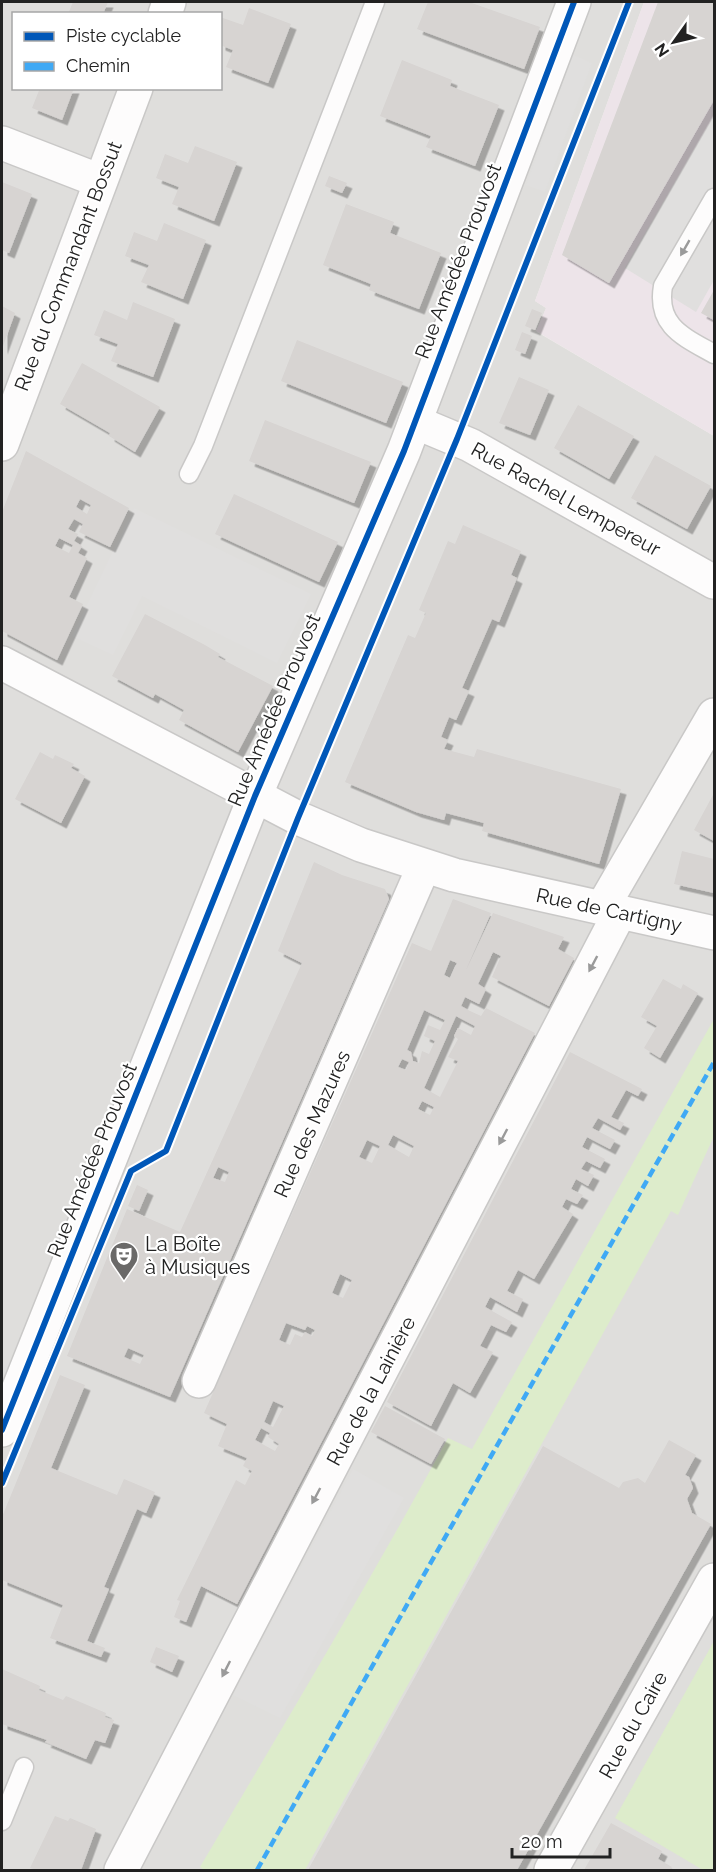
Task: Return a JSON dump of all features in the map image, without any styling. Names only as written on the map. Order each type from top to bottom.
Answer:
[{"type":"street","name":"Rue Amédée Prouvost","points":[[2,1430],[255,796],[386,496],[574,2]]},
{"type":"street","name":"Rue du Commandant Bossut","points":[[4,427],[135,90]]},
{"type":"street","points":[[2,143],[100,181]]},
{"type":"street","name":"Rue Rachel Lempereur","points":[[415,422],[470,445],[714,582]]},
{"type":"street","name":"Rue de Cartigny","points":[[2,663],[255,796],[336,835],[424,866],[504,887],[714,933]]},
{"type":"street","points":[[611,910],[714,715]]},
{"type":"street","name":"Rue des Mazures","points":[[199,1381],[424,866]]},
{"type":"street","name":"Rue de la Lainière","points":[[121,1870],[611,910]]},
{"type":"street","name":"Rue du Caire","points":[[551,1870],[714,1580]]},
{"type":"lane","points":[[189,474],[203,446],[375,2]]},
{"type":"lane","points":[[714,198],[663,286],[660,302],[666,319],[683,336],[714,354]]},
{"type":"lane","points":[[2,1821],[24,1767]]},
{"type":"shaded area","points":[[2,2],[644,2],[535,301],[546,308],[537,332],[714,436],[714,1870],[2,1870]]},
{"type":"shaded area","points":[[644,2],[714,2],[714,436],[536,331],[546,308],[535,301]]},
{"type":"shaded area","points":[[573,55],[592,63],[545,192],[526,185]]},
{"type":"shaded area","points":[[714,115],[714,280],[696,312],[625,268]]},
{"type":"shaded area","points":[[134,508],[311,594],[277,663],[142,596],[113,655],[72,636]]},
{"type":"shaded area","points":[[353,1469],[404,1498],[280,1718],[233,1695]]},
{"type":"green space","points":[[714,1019],[714,1136],[678,1215],[671,1211],[305,1870],[204,1870],[200,1867],[357,1600],[448,1438],[472,1449]]},
{"type":"green space","points":[[714,1641],[714,1870],[703,1870],[615,1818]]},
{"type":"building","points":[[73,2],[108,2],[104,12],[69,12]]},
{"type":"building","points":[[428,2],[469,2],[540,27],[524,69],[417,29]]},
{"type":"building","points":[[658,2],[714,2],[714,100],[609,283],[562,255]]},
{"type":"building","points":[[249,8],[291,24],[268,83],[226,67],[233,50],[222,46],[222,18],[243,25]]},
{"type":"building","points":[[402,60],[452,80],[450,86],[499,105],[475,166],[426,147],[431,136],[380,116]]},
{"type":"building","points":[[39,90],[73,90],[62,120],[32,108]]},
{"type":"building","points":[[195,146],[237,162],[214,221],[172,204],[179,187],[156,178],[165,154],[188,163]]},
{"type":"building","points":[[329,176],[347,183],[342,193],[325,186]]},
{"type":"building","points":[[2,182],[32,194],[9,253],[2,250]]},
{"type":"building","points":[[346,204],[394,222],[390,233],[441,253],[419,309],[369,290],[371,284],[323,265]]},
{"type":"building","points":[[164,223],[206,240],[183,299],[141,282],[149,265],[125,256],[134,232],[157,241]]},
{"type":"building","points":[[714,290],[714,320],[701,313]]},
{"type":"building","points":[[133,302],[175,319],[153,377],[111,361],[118,344],[94,335],[104,310],[127,320]]},
{"type":"building","points":[[2,306],[15,313],[2,349]]},
{"type":"building","points":[[532,309],[542,313],[535,330],[525,326]]},
{"type":"building","points":[[522,332],[532,336],[525,354],[515,350]]},
{"type":"building","points":[[297,340],[403,382],[386,423],[281,381]]},
{"type":"building","points":[[82,363],[160,407],[135,452],[109,436],[110,433],[60,404]]},
{"type":"building","points":[[519,377],[549,390],[530,435],[499,423]]},
{"type":"building","points":[[578,405],[634,436],[609,479],[554,448]]},
{"type":"building","points":[[265,420],[371,462],[354,503],[249,461]]},
{"type":"building","points":[[26,451],[129,508],[110,547],[79,532],[83,524],[74,519],[68,529],[78,534],[74,541],[82,546],[78,553],[87,558],[69,597],[83,604],[57,660],[2,631],[2,512]],"holes":[[[80,499],[91,505],[87,514],[76,507]],[[59,538],[73,545],[69,553],[55,546]]]},
{"type":"building","points":[[655,455],[711,486],[687,529],[631,498]]},
{"type":"building","points":[[234,494],[338,542],[319,582],[215,534]]},
{"type":"building","points":[[463,525],[521,551],[511,575],[517,578],[499,622],[492,619],[462,688],[469,691],[456,720],[449,717],[441,737],[448,740],[444,749],[474,757],[477,749],[621,789],[599,864],[482,831],[484,823],[446,813],[444,820],[416,812],[345,782],[408,635],[415,638],[426,613],[419,610],[448,541],[455,544]]},
{"type":"building","points":[[145,614],[205,645],[220,654],[218,657],[273,686],[238,752],[179,720],[184,710],[155,694],[153,698],[112,676]]},
{"type":"building","points":[[40,752],[53,759],[55,755],[74,764],[71,768],[85,776],[61,823],[15,799]]},
{"type":"building","points":[[714,793],[714,841],[694,830]]},
{"type":"building","points":[[682,851],[714,859],[714,893],[674,884]]},
{"type":"building","points":[[314,862],[342,875],[385,889],[389,899],[170,1397],[67,1356],[127,1209],[180,1232],[302,963],[278,951]],"holes":[[[218,1167],[229,1172],[225,1182],[213,1178]],[[174,1262],[184,1266],[180,1274],[171,1270]],[[128,1348],[144,1355],[140,1364],[124,1357]]]},
{"type":"building","points":[[453,899],[491,913],[466,970],[493,913],[564,937],[558,949],[574,958],[549,1006],[492,977],[501,956],[493,952],[478,984],[486,989],[479,1004],[465,997],[461,1006],[470,1011],[481,1016],[486,1008],[535,1033],[237,1604],[201,1586],[186,1622],[174,1617],[180,1601],[177,1600],[236,1480],[245,1485],[252,1471],[243,1466],[247,1458],[218,1446],[227,1424],[204,1413],[412,943],[431,951]],"holes":[[[450,960],[457,963],[450,978],[444,975]],[[424,1010],[445,1020],[440,1030],[428,1025],[424,1036],[435,1041],[429,1054],[422,1051],[419,1063],[413,1061],[411,1052],[407,1050]],[[456,1016],[475,1026],[471,1035],[458,1028],[454,1036],[458,1039],[448,1057],[458,1061],[440,1097],[424,1088]],[[402,1059],[409,1062],[406,1070],[398,1067]],[[422,1101],[434,1107],[430,1115],[418,1109]],[[393,1135],[414,1146],[409,1157],[388,1145]],[[367,1140],[380,1146],[372,1163],[359,1157]],[[340,1274],[352,1280],[343,1298],[332,1293]],[[286,1323],[305,1330],[307,1326],[315,1330],[312,1336],[305,1332],[302,1337],[295,1334],[290,1345],[279,1340]],[[273,1401],[284,1406],[273,1427],[264,1422]],[[261,1428],[270,1433],[268,1437],[279,1444],[275,1451],[255,1440]]]},
{"type":"building","points":[[663,979],[681,989],[683,984],[698,993],[660,1058],[644,1048],[657,1026],[641,1017]]},
{"type":"building","points":[[570,1052],[642,1089],[638,1096],[626,1090],[611,1117],[624,1123],[620,1130],[598,1118],[592,1128],[615,1140],[610,1149],[587,1137],[582,1147],[605,1159],[600,1168],[586,1161],[581,1169],[594,1175],[588,1186],[576,1179],[571,1189],[583,1195],[577,1204],[566,1199],[562,1207],[573,1214],[534,1279],[518,1270],[507,1291],[523,1299],[517,1312],[490,1297],[485,1307],[512,1322],[506,1332],[491,1325],[480,1346],[493,1352],[470,1393],[453,1383],[431,1426],[387,1402]]},
{"type":"building","points":[[137,1185],[148,1190],[139,1211],[128,1206]]},
{"type":"building","points":[[60,1375],[85,1385],[51,1468],[117,1495],[124,1479],[155,1492],[146,1513],[137,1509],[104,1587],[109,1589],[87,1641],[105,1648],[101,1657],[50,1638],[63,1605],[2,1580],[2,1517]]},
{"type":"building","points":[[385,1406],[445,1439],[431,1464],[371,1432]]},
{"type":"building","points":[[669,1440],[696,1455],[685,1475],[689,1477],[693,1488],[687,1499],[692,1513],[711,1524],[517,1870],[308,1870],[543,1446],[619,1488],[623,1482],[638,1478],[645,1483]]},
{"type":"building","points":[[156,1647],[179,1656],[172,1672],[150,1662]]},
{"type":"building","points":[[2,1669],[40,1686],[39,1690],[63,1700],[66,1696],[106,1713],[105,1717],[114,1720],[105,1743],[95,1740],[86,1759],[45,1742],[47,1740],[2,1724]]},
{"type":"building","points":[[55,1816],[68,1821],[70,1818],[96,1829],[81,1870],[30,1868]]},
{"type":"building","points":[[611,1823],[662,1851],[658,1859],[672,1867],[669,1870],[584,1870]]},
{"type":"marked path","points":[[257,1870],[714,1062]]},
{"type":"cycle path","points":[[2,1430],[255,796],[404,451],[574,2]]},
{"type":"cycle path","points":[[2,1483],[131,1171],[166,1151],[298,818],[457,439],[629,2]]},
{"type":"place","name":"La Boîte à Musiques","points":[[124,1282]]}]
